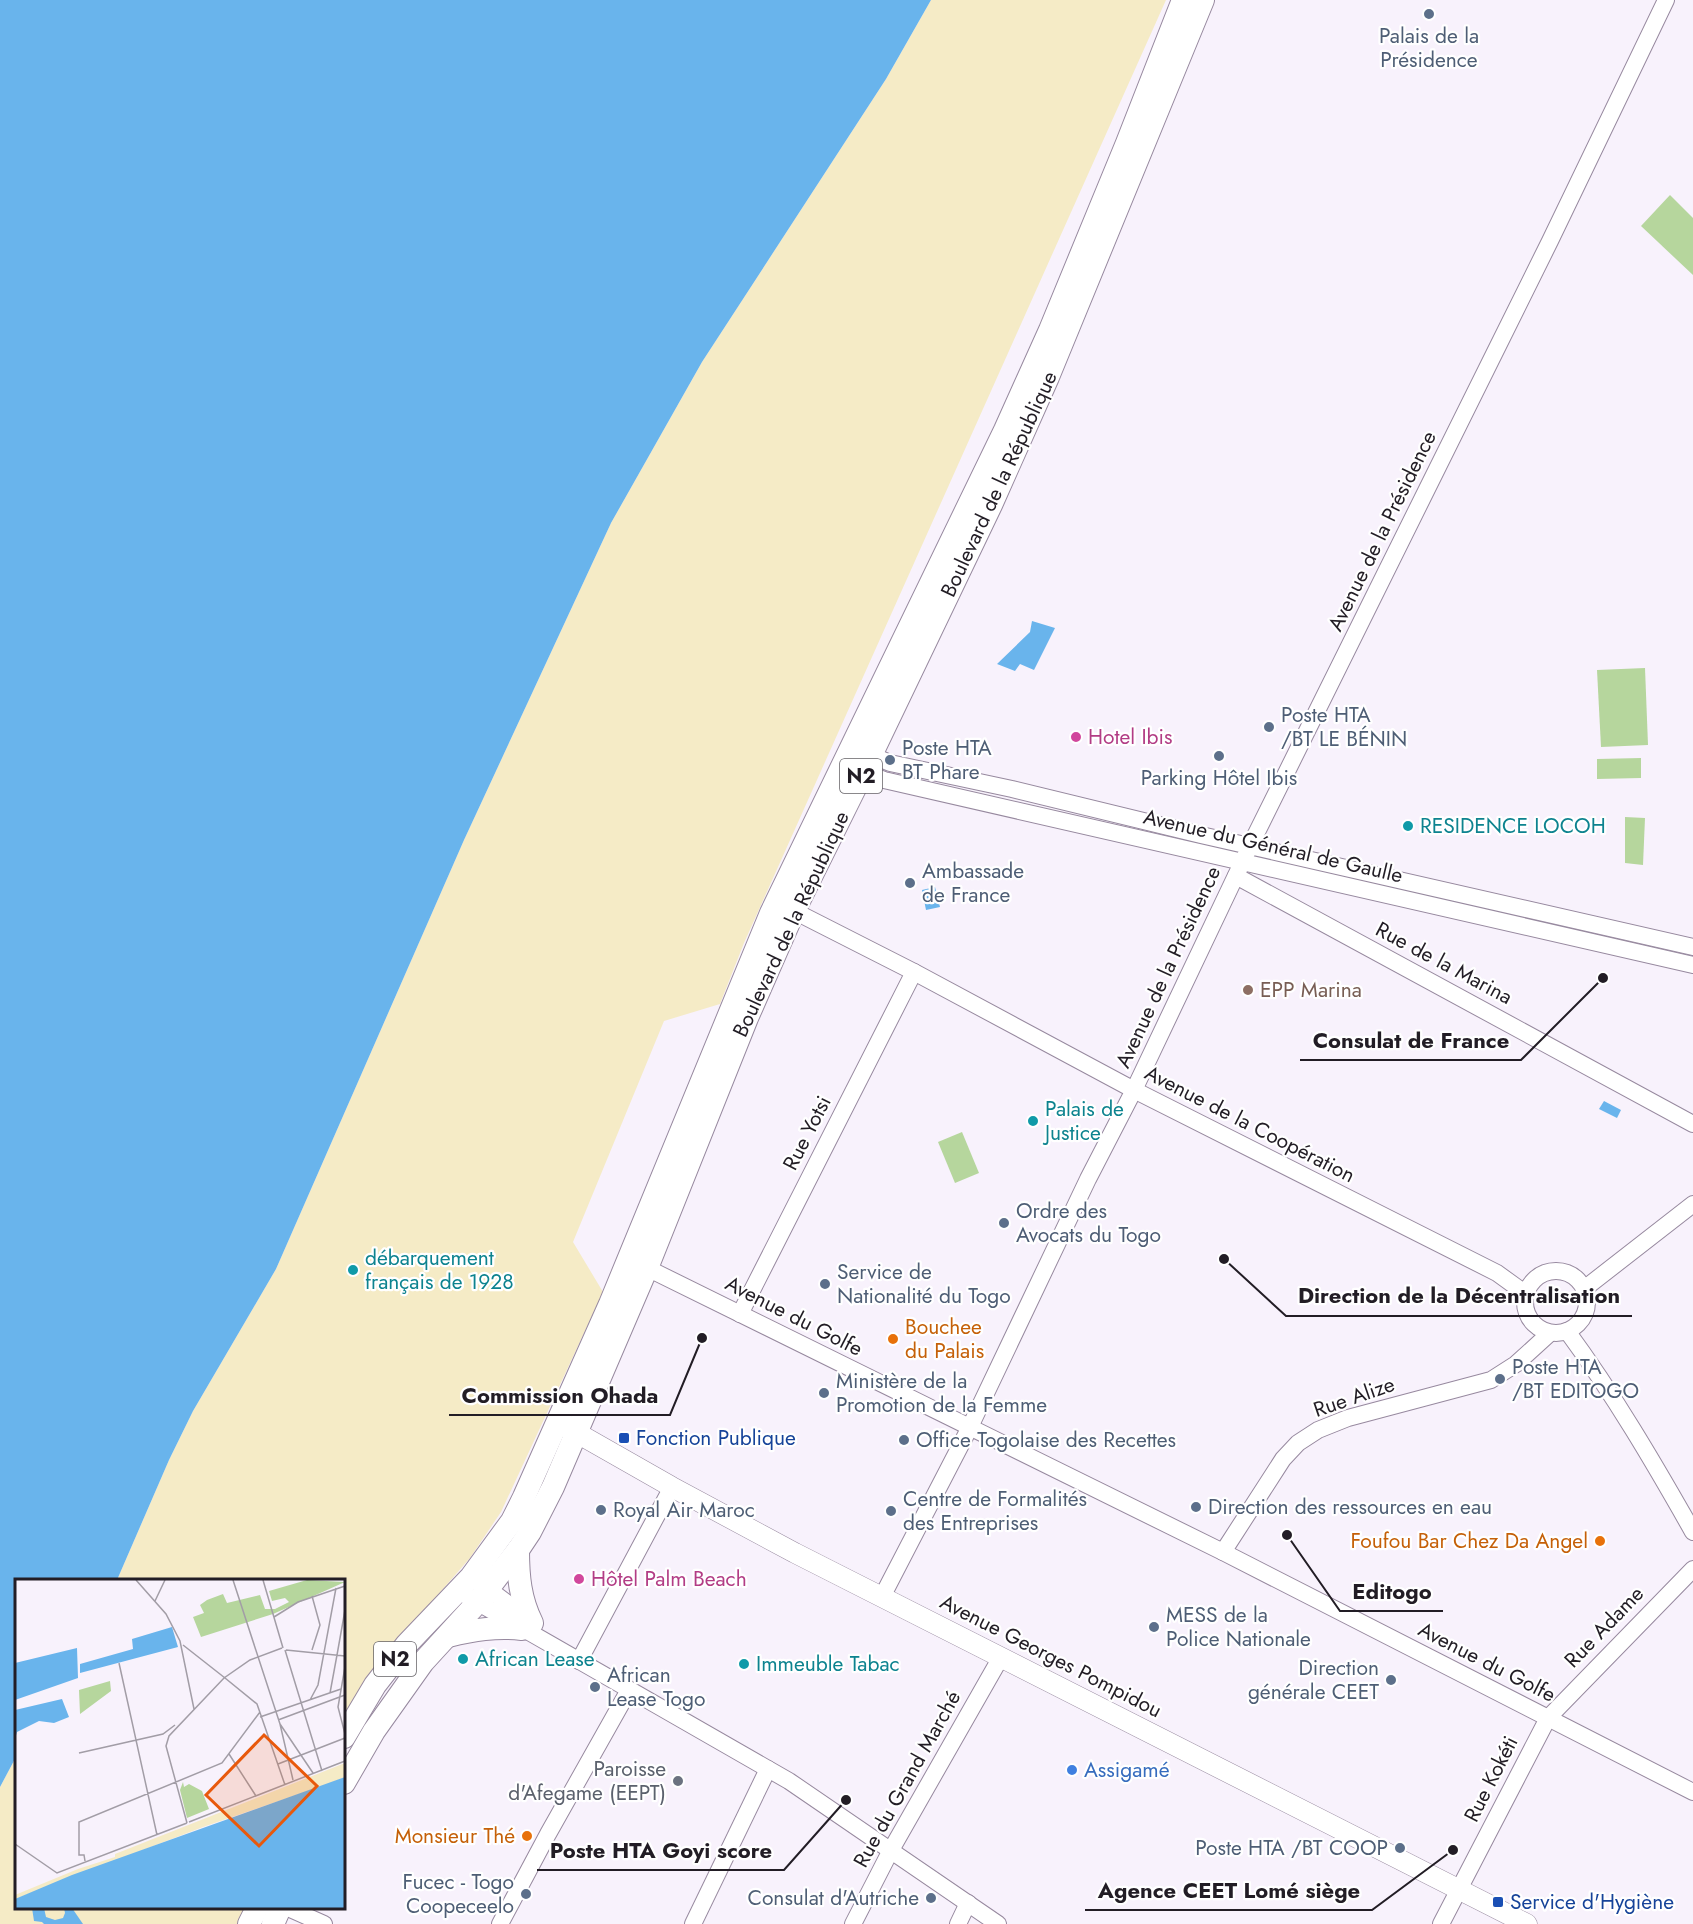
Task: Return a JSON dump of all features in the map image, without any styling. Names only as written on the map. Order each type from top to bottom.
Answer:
[{"type":"highway","name":"Boulevard de la République","points":[[345,1781],[395,1699],[424,1660],[448,1636],[512,1521],[568,1428],[647,1268],[747,1018],[858,760],[1098,217],[1183,0]]},
{"type":"highway","name":"Boulevard de la République","points":[[345,1735],[375,1685],[407,1644],[518,1550],[540,1513],[610,1304],[771,914],[831,788],[858,760],[991,505],[1048,377],[1203,0]]},
{"type":"highway","points":[[448,1636],[482,1629],[527,1626],[518,1576],[518,1550]]},
{"type":"highway","points":[[249,1924],[256,1909]]},
{"type":"highway","points":[[273,1924],[280,1909]]},
{"type":"main road","name":"Avenue Georges Pompidou","points":[[568,1428],[672,1487],[882,1597],[1527,1924]]},
{"type":"street","name":"Avenue de la Présidence","points":[[882,1597],[969,1429],[1250,846],[1550,242],[1666,0]]},
{"type":"street","name":"Avenue du Général de Gaulle","points":[[858,760],[891,763],[1011,789],[1250,846],[1644,945],[1693,965]]},
{"type":"street","name":"Avenue du Général de Gaulle","points":[[858,760],[884,780],[1058,819],[1239,870],[1611,937]]},
{"type":"street","name":"Rue de la Marina","points":[[1239,870],[1693,1124]]},
{"type":"street","name":"Avenue de la Coopération","points":[[794,911],[914,972],[1134,1090],[1530,1288]]},
{"type":"street","name":"Avenue du Général de Gaulle","points":[[1644,945],[1693,947]]},
{"type":"street","name":"Rue Yotsi","points":[[740,1314],[914,972]]},
{"type":"street","points":[[1581,1284],[1615,1263],[1693,1204]]},
{"type":"street","name":"Avenue du Golfe","points":[[647,1268],[969,1429],[1223,1552],[1693,1791]]},
{"type":"street","points":[[1563,1272],[1581,1284],[1587,1305],[1574,1326],[1543,1329],[1527,1311],[1530,1288],[1539,1276],[1563,1272]]},
{"type":"street","points":[[1574,1326],[1589,1360],[1645,1449],[1693,1532]]},
{"type":"street","name":"Rue Alize","points":[[1223,1552],[1283,1459],[1298,1443],[1318,1430],[1348,1418],[1491,1380],[1516,1364],[1543,1329]]},
{"type":"street","points":[[579,1661],[672,1487]]},
{"type":"street","name":"Rue Adame","points":[[1548,1718],[1693,1569]]},
{"type":"street","points":[[473,1589],[555,1647],[768,1769],[998,1924]]},
{"type":"street","name":"Rue du Grand Marché","points":[[853,1924],[891,1850],[1001,1657]]},
{"type":"street","points":[[500,1924],[629,1690]]},
{"type":"street","name":"Rue Kokéti","points":[[1441,1924],[1548,1718]]},
{"type":"street","points":[[693,1924],[768,1769]]},
{"type":"street","points":[[958,1924],[968,1903]]},
{"type":"street","points":[[290,1909],[324,1924]]},
{"type":"green space","points":[[1670,195],[1693,218],[1693,275],[1641,226]]},
{"type":"green space","points":[[1645,668],[1648,745],[1601,747],[1597,670]]},
{"type":"green space","points":[[1641,758],[1641,778],[1597,779],[1597,759]]},
{"type":"green space","points":[[1625,817],[1645,818],[1643,865],[1625,863]]},
{"type":"green space","points":[[962,1132],[979,1173],[955,1183],[938,1142]]},
{"type":"sand","points":[[931,0],[1166,0],[744,943],[720,1004],[664,1021],[573,1242],[603,1292],[501,1512],[470,1558],[403,1635],[345,1720],[345,1579],[117,1579],[193,1411],[276,1269],[464,840],[611,523],[702,362],[886,79]]},
{"type":"sand","points":[[15,1759],[15,1909],[247,1909],[240,1924],[0,1924],[0,1787]]},
{"type":"water","points":[[0,0],[931,0],[886,79],[702,362],[611,523],[464,840],[276,1269],[193,1411],[117,1579],[15,1579],[15,1759],[0,1787]]},
{"type":"water","points":[[1032,621],[1055,628],[1034,670],[1020,664],[1015,671],[997,664],[1030,632]]},
{"type":"water","points":[[935,887],[940,907],[926,910],[922,890]]},
{"type":"water","points":[[1604,1101],[1621,1110],[1617,1118],[1599,1109]]},
{"type":"water","points":[[32,1909],[44,1909],[46,1917],[55,1920],[63,1918],[64,1909],[73,1909],[83,1924],[44,1924],[34,1921]]},
{"type":"place","name":"Palais de la Présidence","points":[[1429,14]]},
{"type":"place","name":"Poste HTA /BT LE BÉNIN","points":[[1269,727]]},
{"type":"place","name":"Hotel Ibis","points":[[1076,737]]},
{"type":"place","name":"Parking Hôtel Ibis","points":[[1219,756]]},
{"type":"place","name":"Poste HTA BT Phare","points":[[890,760]]},
{"type":"place","name":"RESIDENCE LOCOH","points":[[1408,826]]},
{"type":"place","name":"Ambassade de France","points":[[910,883]]},
{"type":"place","name":"Consulat de France","points":[[1603,978]]},
{"type":"place","name":"EPP Marina","points":[[1248,990]]},
{"type":"place","name":"Palais de Justice","points":[[1033,1121]]},
{"type":"place","name":"Ordre des Avocats du Togo","points":[[1004,1223]]},
{"type":"place","name":"Direction de la Décentralisation","points":[[1224,1259]]},
{"type":"place","name":"débarquement français de 1928","points":[[353,1270]]},
{"type":"place","name":"Service de Nationalité du Togo","points":[[825,1284]]},
{"type":"place","name":"Commission Ohada","points":[[702,1338]]},
{"type":"place","name":"Bouchee du Palais","points":[[893,1339]]},
{"type":"place","name":"Poste HTA /BT EDITOGO","points":[[1500,1379]]},
{"type":"place","name":"Ministère de la Promotion de la Femme","points":[[824,1393]]},
{"type":"place","name":"Fonction Publique","points":[[624,1438]]},
{"type":"place","name":"Office Togolaise des Recettes","points":[[904,1440]]},
{"type":"place","name":"Direction des ressources en eau","points":[[1196,1507]]},
{"type":"place","name":"Royal Air Maroc","points":[[601,1510]]},
{"type":"place","name":"Centre de Formalités des Entreprises","points":[[891,1511]]},
{"type":"place","name":"Editogo","points":[[1287,1535]]},
{"type":"place","name":"Foufou Bar Chez Da Angel","points":[[1600,1541]]},
{"type":"place","name":"Hôtel Palm Beach","points":[[579,1579]]},
{"type":"place","name":"MESS de la Police Nationale","points":[[1154,1627]]},
{"type":"place","name":"African Lease","points":[[463,1659]]},
{"type":"place","name":"Immeuble Tabac","points":[[744,1664]]},
{"type":"place","name":"Direction générale CEET","points":[[1391,1680]]},
{"type":"place","name":"African Lease Togo","points":[[595,1687]]},
{"type":"place","name":"Assigamé","points":[[1072,1770]]},
{"type":"place","name":"Paroisse d'Afegame (EEPT)","points":[[678,1781]]},
{"type":"place","name":"Poste HTA Goyi score","points":[[846,1800]]},
{"type":"place","name":"Monsieur Thé","points":[[527,1836]]},
{"type":"place","name":"Poste HTA /BT COOP","points":[[1400,1848]]},
{"type":"place","name":"Agence CEET Lomé siège","points":[[1453,1850]]},
{"type":"place","name":"Fucec - Togo Coopeceelo","points":[[526,1894]]},
{"type":"place","name":"Consulat d'Autriche","points":[[931,1898]]},
{"type":"place","name":"Service d'Hygiène","points":[[1498,1902]]}]
